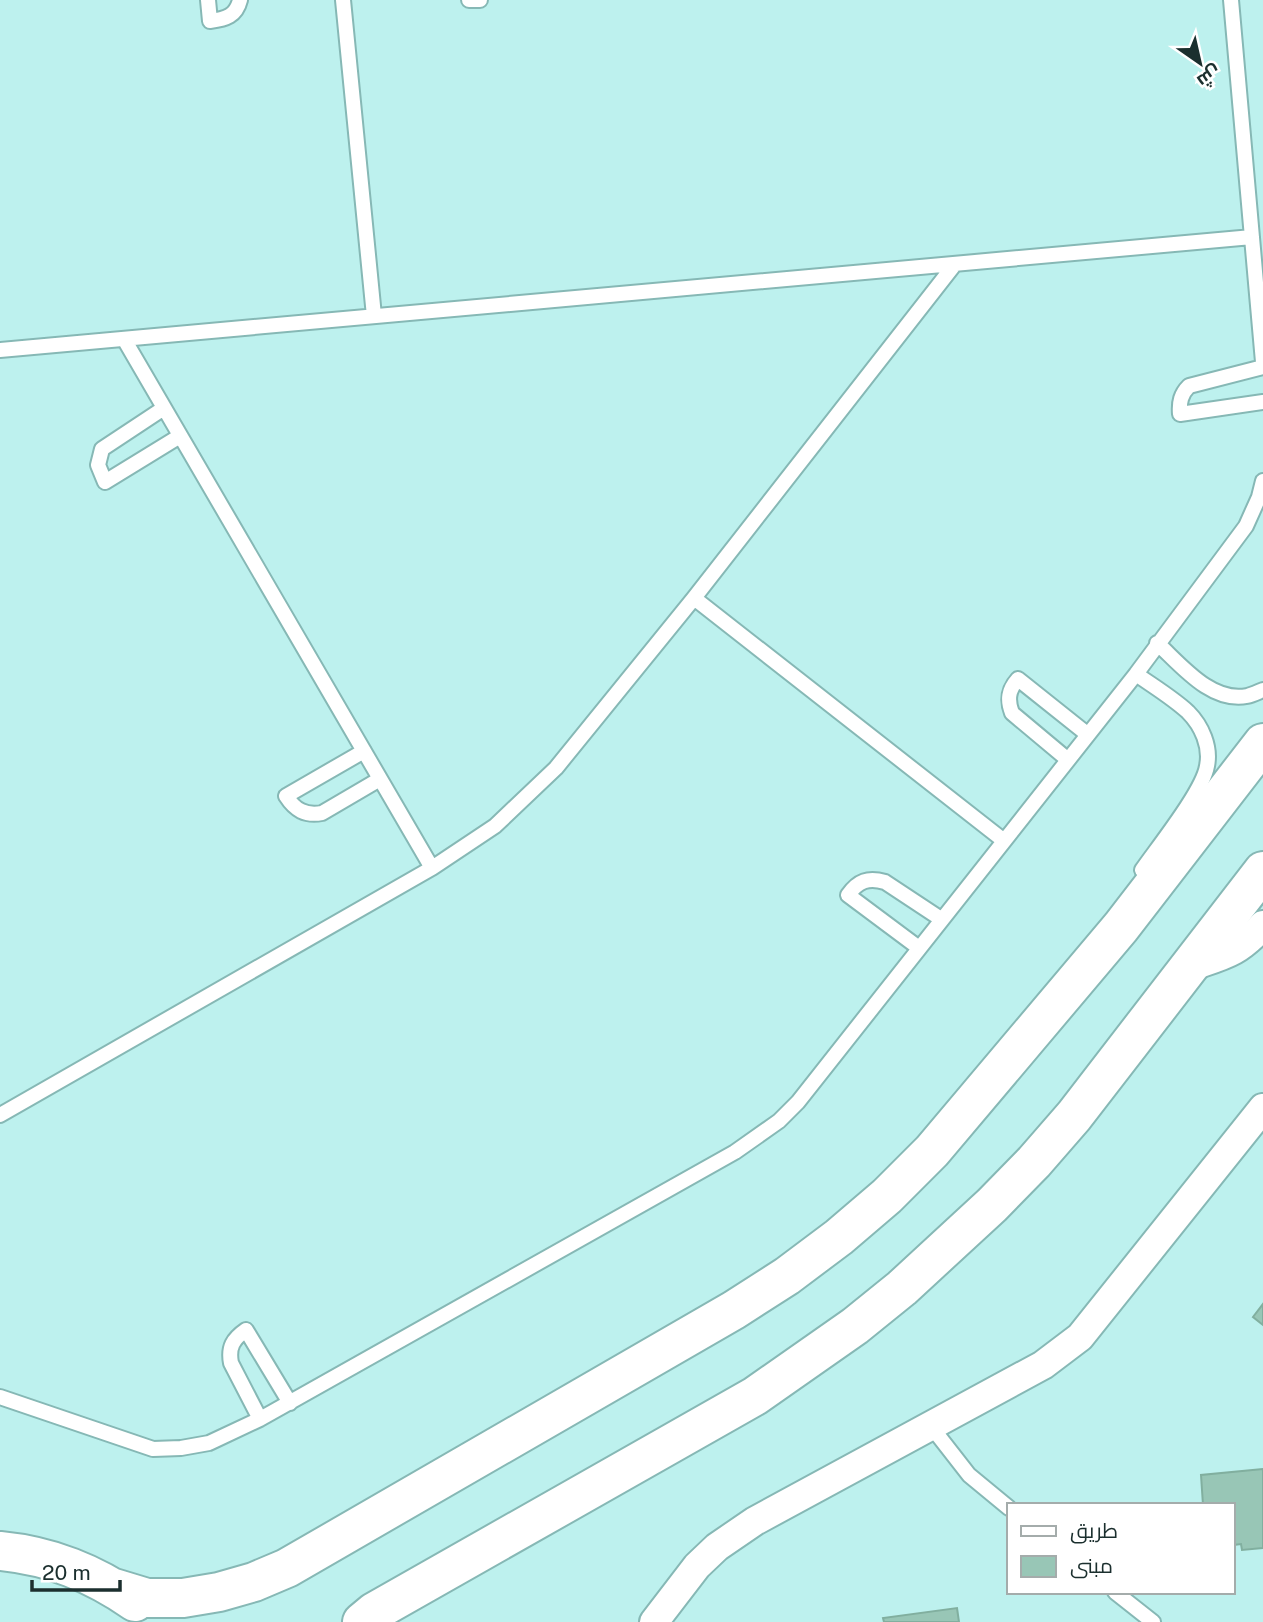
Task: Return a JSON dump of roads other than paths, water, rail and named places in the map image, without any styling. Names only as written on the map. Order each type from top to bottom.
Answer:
[{"type":"main road","points":[[114,1588],[147,1598],[183,1598],[254,1582],[287,1568],[734,1310],[787,1276],[858,1221],[932,1150],[1128,900],[1263,743]]},
{"type":"main road","points":[[362,1622],[374,1612],[755,1396],[855,1326],[902,1288],[992,1205],[1074,1116],[1263,871]]},
{"type":"main road","points":[[0,1551],[55,1561],[85,1572],[114,1588],[158,1622]]},
{"type":"street","points":[[1189,967],[1234,952],[1263,925]]},
{"type":"street","points":[[654,1622],[697,1566],[718,1547],[755,1521],[1043,1365],[1080,1337],[1263,1108]]},
{"type":"lane","points":[[208,0],[211,21],[227,18],[234,13],[240,0]]},
{"type":"lane","points":[[344,0],[374,316]]},
{"type":"lane","points":[[469,0],[480,0]]},
{"type":"lane","points":[[1231,0],[1263,365],[1189,386],[1180,398],[1179,406],[1180,414],[1263,402]]},
{"type":"lane","points":[[0,350],[1252,237]]},
{"type":"lane","points":[[0,1115],[432,868],[495,826],[556,768],[694,598],[954,264]]},
{"type":"lane","points":[[124,339],[432,868]]},
{"type":"lane","points":[[164,408],[102,449],[97,466],[105,482],[180,436]]},
{"type":"lane","points":[[0,1397],[153,1448],[181,1448],[209,1443],[290,1403],[735,1152],[779,1121],[798,1102],[1136,674],[1246,526],[1263,481]]},
{"type":"lane","points":[[694,598],[1003,840]]},
{"type":"lane","points":[[1157,643],[1205,685],[1224,696],[1247,696],[1263,690]]},
{"type":"lane","points":[[1128,900],[1201,784],[1207,765],[1207,746],[1200,727],[1188,712],[1136,674]]},
{"type":"lane","points":[[1067,760],[1012,713],[1009,705],[1012,686],[1018,679],[1087,734]]},
{"type":"lane","points":[[364,751],[286,796],[297,809],[313,814],[322,813],[380,779]]},
{"type":"lane","points":[[919,948],[848,895],[854,886],[864,880],[885,882],[941,919]]},
{"type":"lane","points":[[260,1419],[231,1363],[234,1340],[246,1330],[290,1403]]},
{"type":"lane","points":[[930,1425],[969,1475],[1007,1506]]},
{"type":"lane","points":[[1118,1594],[1153,1622]]}]
